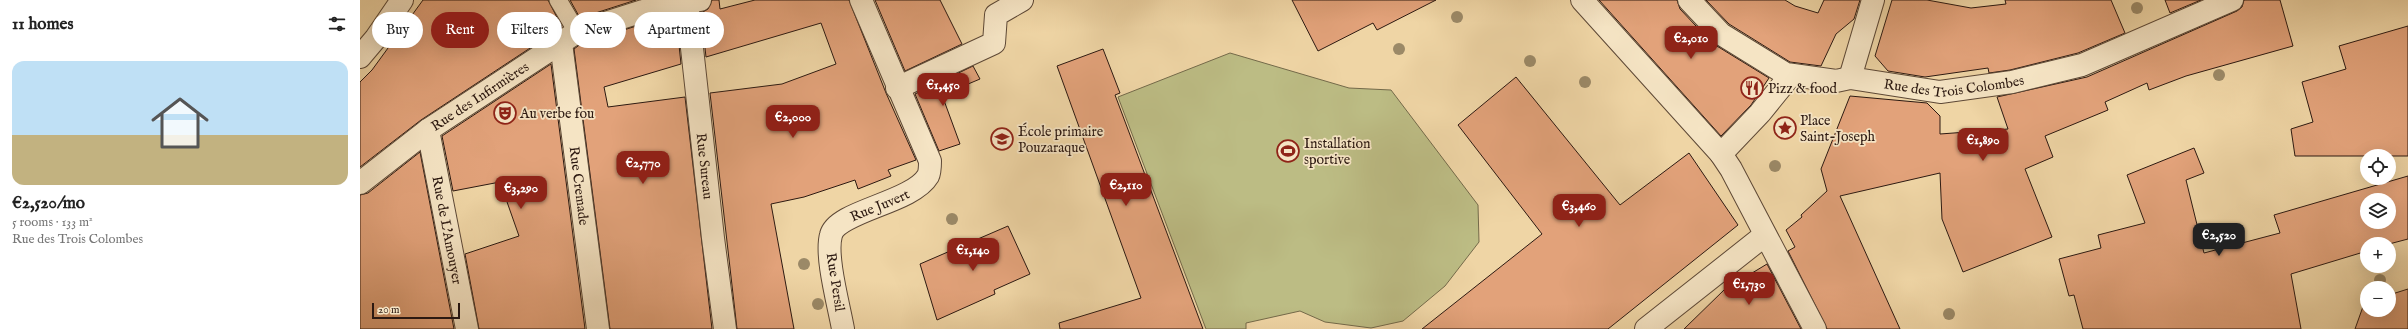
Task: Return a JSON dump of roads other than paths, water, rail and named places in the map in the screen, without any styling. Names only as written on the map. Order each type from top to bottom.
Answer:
[{"type":"street","points":[[360,56],[376,38],[402,0]]},
{"type":"street","points":[[558,0],[569,38]]},
{"type":"street","points":[[860,0],[897,88],[994,43],[996,15],[1022,0]]},
{"type":"street","points":[[1582,0],[1721,154],[1731,169],[1814,329]]},
{"type":"street","name":"Rue des Trois Colombes","points":[[1689,0],[1721,34],[1790,76],[1836,80],[1850,78],[1940,92],[2012,82],[2082,65],[2232,0]]},
{"type":"street","points":[[1850,78],[1873,0]]},
{"type":"street","name":"Rue des Infirmières","points":[[360,183],[428,130],[569,38],[643,11],[694,2]]},
{"type":"street","name":"Rue Sureau","points":[[694,2],[713,238],[725,329]]},
{"type":"street","name":"Rue Cremade","points":[[569,38],[598,329]]},
{"type":"street","points":[[1721,154],[1760,113],[1790,76]]},
{"type":"street","name":"Rue Juvert","points":[[831,234],[841,222],[898,198],[918,186],[929,175],[930,161],[897,88]]},
{"type":"street","name":"Rue de L'Amouyer","points":[[428,130],[467,329]]},
{"type":"street","name":"Rue Persil","points":[[831,234],[829,254],[844,329]]},
{"type":"street","points":[[1646,329],[1765,235]]},
{"type":"place","name":"Pizz & food","points":[[1752,88]]},
{"type":"place","name":"Au verbe fou","points":[[505,113]]},
{"type":"place","name":"Place Saint-Joseph","points":[[1785,128]]},
{"type":"place","name":"École primaire Pouzaraque","points":[[1002,139]]},
{"type":"place","name":"Installation sportive","points":[[1288,151]]}]
